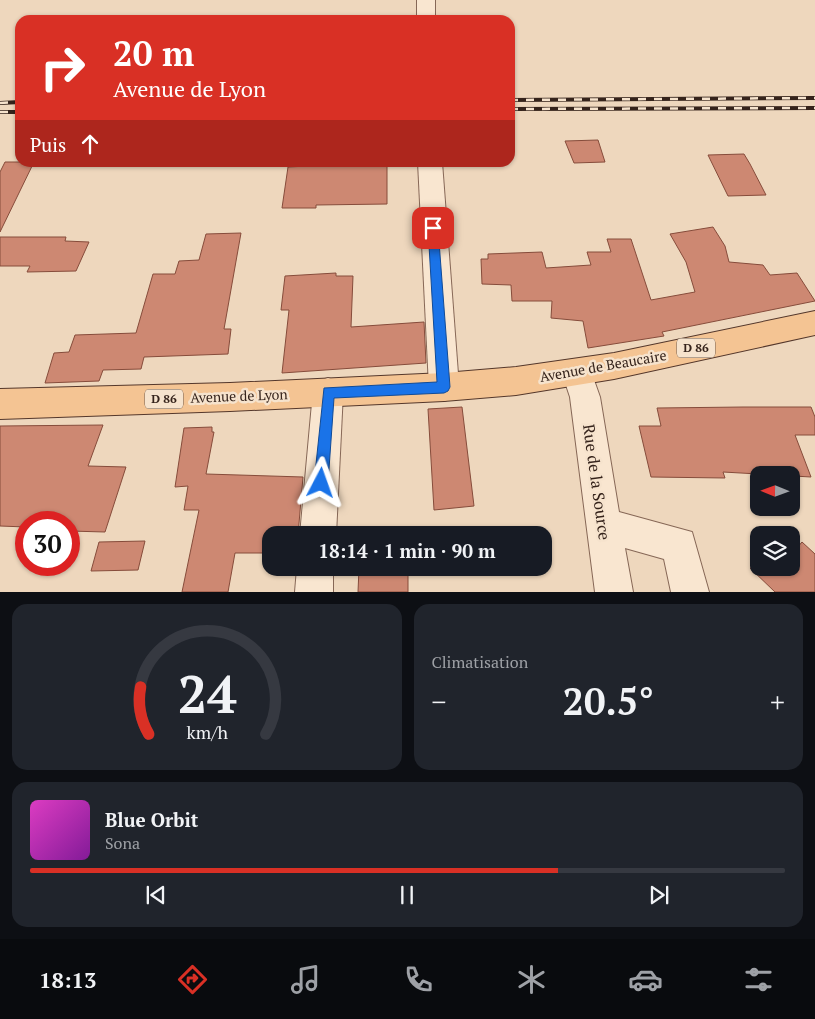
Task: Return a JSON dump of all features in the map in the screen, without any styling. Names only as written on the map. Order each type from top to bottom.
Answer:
[{"type":"main road","name":"Avenue de Beaucaire","points":[[431,388],[577,373],[815,323]]},
{"type":"main road","name":"Avenue de Lyon","points":[[0,404],[431,388]]},
{"type":"street","points":[[426,0],[426,15]]},
{"type":"street","points":[[430,167],[431,388]]},
{"type":"street","name":"Rue de la Source","points":[[577,373],[584,397],[614,592]]},
{"type":"street","points":[[319,526],[328,392]]},
{"type":"street","points":[[604,530],[624,530],[679,545],[690,592]]},
{"type":"street","points":[[314,592],[315,576]]},
{"type":"building","points":[[598,140],[605,162],[574,163],[565,141]]},
{"type":"building","points":[[744,154],[766,195],[728,196],[708,155]]},
{"type":"building","points":[[5,162],[15,162],[15,167],[32,167],[0,232],[0,172]]},
{"type":"building","points":[[288,167],[387,167],[387,204],[316,205],[316,208],[282,208]]},
{"type":"building","points":[[713,227],[725,246],[729,262],[763,265],[770,275],[797,273],[815,301],[662,332],[664,336],[588,348],[583,321],[551,318],[552,301],[512,301],[511,285],[482,284],[481,259],[488,259],[488,254],[542,252],[546,268],[591,265],[587,252],[611,252],[607,239],[631,239],[651,300],[695,292],[686,262],[670,234]]},
{"type":"building","points":[[241,233],[224,329],[231,329],[228,354],[144,357],[141,369],[103,370],[99,381],[45,383],[54,353],[69,352],[75,335],[136,333],[153,274],[175,274],[179,261],[199,260],[206,234]]},
{"type":"building","points":[[0,237],[66,237],[65,241],[89,242],[76,271],[27,272],[30,266],[0,266]]},
{"type":"building","points":[[336,273],[336,276],[353,276],[351,327],[424,322],[426,363],[282,373],[289,310],[281,310],[285,276]]},
{"type":"building","points":[[462,407],[474,506],[434,510],[428,409]]},
{"type":"building","points":[[811,407],[815,417],[815,435],[795,435],[811,477],[800,476],[800,466],[750,466],[750,474],[723,472],[725,478],[651,477],[639,426],[661,426],[657,408]]},
{"type":"building","points":[[103,425],[88,466],[126,467],[105,532],[80,531],[80,511],[15,511],[15,527],[0,526],[0,426]]},
{"type":"building","points":[[212,427],[212,432],[214,432],[206,474],[303,477],[299,526],[262,526],[262,553],[235,553],[228,592],[182,592],[199,510],[184,510],[188,486],[175,487],[184,428]]},
{"type":"building","points":[[145,541],[138,570],[91,571],[99,542]]},
{"type":"building","points":[[802,542],[815,554],[815,592],[775,592],[758,576],[800,576],[800,544]]},
{"type":"building","points":[[359,576],[408,576],[408,592],[358,592]]},
{"type":"railway","points":[[515,100],[815,98]]},
{"type":"railway","points":[[0,103],[15,102]]},
{"type":"railway","points":[[515,109],[815,108]]},
{"type":"railway","points":[[0,112],[15,112]]},
{"type":"route","points":[[321,483],[328,392],[444,387],[433,228]]}]
